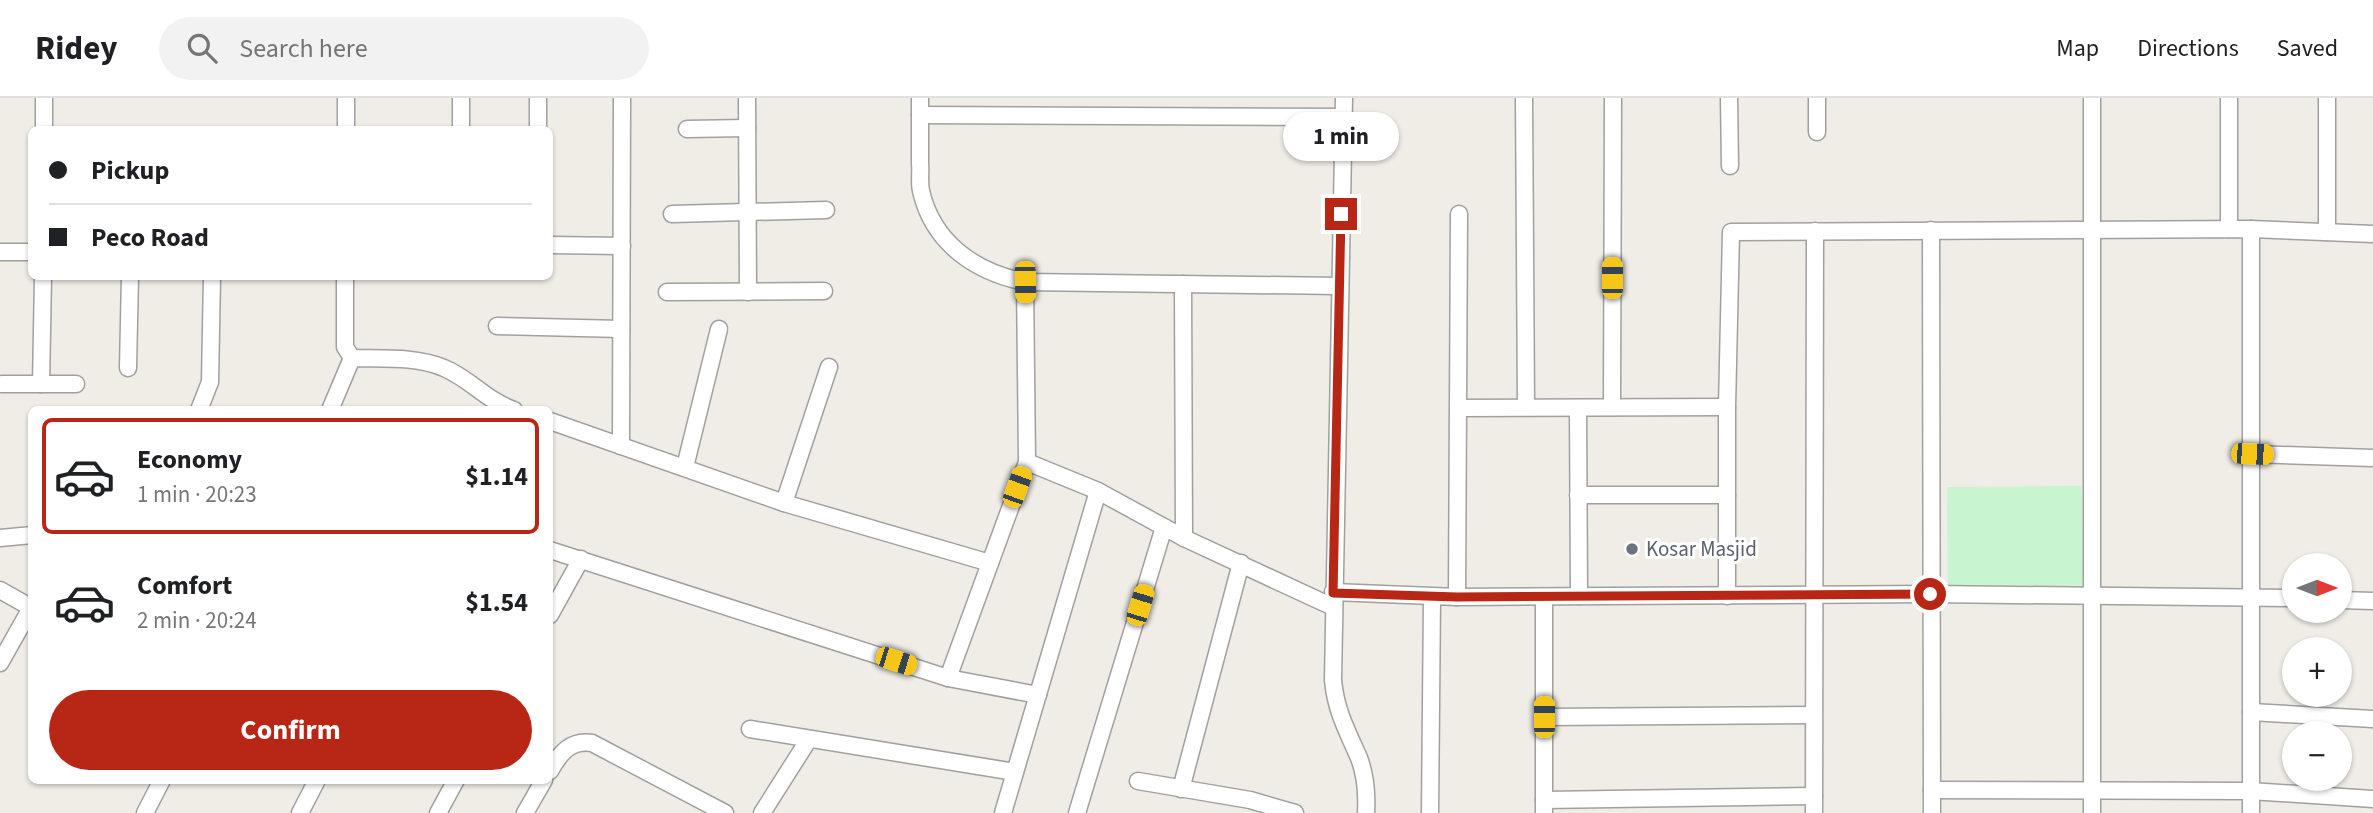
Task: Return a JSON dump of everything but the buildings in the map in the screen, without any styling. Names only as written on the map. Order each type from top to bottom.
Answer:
[{"type":"street","points":[[44,98],[44,126]]},
{"type":"street","points":[[345,98],[346,126]]},
{"type":"street","points":[[461,98],[461,126]]},
{"type":"street","points":[[538,98],[538,126]]},
{"type":"street","points":[[621,446],[622,98]]},
{"type":"street","points":[[747,98],[748,292]]},
{"type":"street","points":[[920,98],[921,190],[933,222],[940,234],[986,271],[1025,282],[1339,286]]},
{"type":"street","points":[[1344,98],[1333,600],[1335,701],[1365,778],[1366,813]]},
{"type":"street","points":[[1524,98],[1526,406]]},
{"type":"street","points":[[1612,407],[1613,98]]},
{"type":"street","points":[[1729,98],[1730,166]]},
{"type":"street","points":[[1817,132],[1818,98]]},
{"type":"street","points":[[2092,98],[2092,813]]},
{"type":"street","points":[[2229,229],[2230,98]]},
{"type":"street","points":[[2327,98],[2327,232]]},
{"type":"street","points":[[920,115],[1343,117]]},
{"type":"street","points":[[687,129],[747,128]]},
{"type":"street","points":[[672,214],[826,210]]},
{"type":"street","points":[[1457,597],[1460,214]]},
{"type":"street","points":[[2251,229],[2251,813]]},
{"type":"street","points":[[1727,596],[1731,232],[2251,229],[2373,234]]},
{"type":"street","points":[[1931,230],[1932,813]]},
{"type":"street","points":[[1814,813],[1815,231]]},
{"type":"street","points":[[553,246],[622,246]]},
{"type":"street","points":[[0,252],[28,252]]},
{"type":"street","points":[[41,384],[43,280]]},
{"type":"street","points":[[128,368],[130,280]]},
{"type":"street","points":[[201,406],[210,382],[212,280]]},
{"type":"street","points":[[345,280],[345,347],[352,358]]},
{"type":"street","points":[[948,678],[1027,462],[1025,282]]},
{"type":"street","points":[[1183,284],[1184,537]]},
{"type":"street","points":[[667,292],[824,291]]},
{"type":"street","points":[[497,326],[621,329]]},
{"type":"street","points":[[685,467],[719,329]]},
{"type":"street","points":[[352,358],[418,360],[445,368],[501,406]]},
{"type":"street","points":[[332,406],[352,358]]},
{"type":"street","points":[[784,503],[829,367]]},
{"type":"street","points":[[2,384],[76,384]]},
{"type":"street","points":[[1459,408],[1727,407]]},
{"type":"street","points":[[1578,408],[1579,596]]},
{"type":"street","points":[[553,423],[784,503],[990,563]]},
{"type":"street","points":[[2252,454],[2373,458]]},
{"type":"street","points":[[1027,462],[1098,491],[1164,527],[1241,563],[1333,600],[1930,594],[2282,598]]},
{"type":"street","points":[[1003,813],[1098,491]]},
{"type":"street","points":[[1578,495],[1727,495]]},
{"type":"street","points":[[1077,813],[1164,527]]},
{"type":"street","points":[[0,538],[28,535]]},
{"type":"street","points":[[553,551],[948,678],[1038,695]]},
{"type":"street","points":[[553,610],[581,559]]},
{"type":"street","points":[[1181,789],[1241,563]]},
{"type":"street","points":[[0,590],[28,606]]},
{"type":"street","points":[[1430,813],[1432,597]]},
{"type":"street","points":[[1544,597],[1544,807],[1814,796]]},
{"type":"street","points":[[2352,600],[2373,601]]},
{"type":"street","points":[[0,663],[28,613]]},
{"type":"street","points":[[2251,712],[2373,719]]},
{"type":"street","points":[[1544,717],[1813,715]]},
{"type":"street","points":[[750,729],[1015,772]]},
{"type":"street","points":[[762,813],[809,739]]},
{"type":"street","points":[[553,766],[560,753],[570,745],[581,741],[592,743],[725,813]]},
{"type":"street","points":[[1138,781],[1250,800],[1295,813]]},
{"type":"street","points":[[145,813],[160,784]]},
{"type":"street","points":[[300,813],[315,784]]},
{"type":"street","points":[[438,813],[454,784]]},
{"type":"street","points":[[525,813],[542,784]]},
{"type":"street","points":[[1932,790],[2250,791],[2373,799]]},
{"type":"green space","points":[[2082,486],[2083,585],[1948,586],[1947,487]]},
{"type":"place","name":"Kosar Masjid","points":[[1632,549]]},
{"type":"route","points":[[1341,214],[1333,593],[1432,597],[1930,594]]}]
